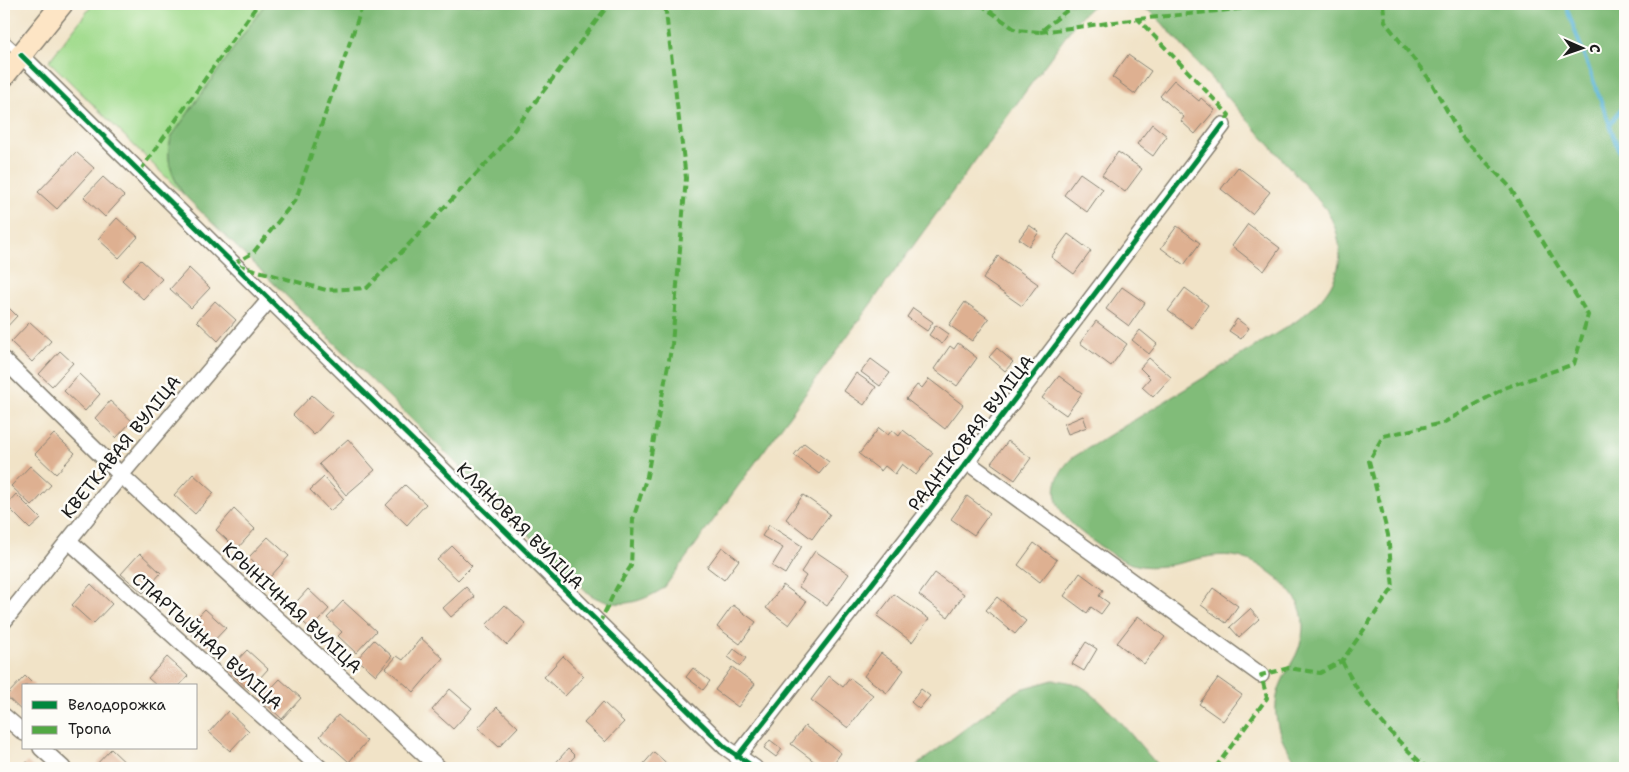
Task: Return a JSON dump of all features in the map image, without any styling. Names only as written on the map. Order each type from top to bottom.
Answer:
[{"type":"main road","points":[[4,76],[62,4]]},
{"type":"street","name":"КЛЯНОВАЯ ВУЛІЦА","points":[[21,55],[599,624],[737,757],[755,768]]},
{"type":"street","name":"РАДНІКОВАЯ ВУЛІЦА","points":[[737,757],[967,462],[1224,124]]},
{"type":"street","name":"КВЕТКАВАЯ ВУЛІЦА","points":[[4,621],[120,475],[270,299]]},
{"type":"street","name":"КРЫНІЧНАЯ ВУЛІЦА","points":[[4,360],[120,475],[439,768]]},
{"type":"street","name":"РАДНІКОВАЯ ВУЛІЦА","points":[[967,462],[1261,675]]},
{"type":"street","name":"СПАРТЫЎНАЯ ВУЛІЦА","points":[[69,541],[320,768]]},
{"type":"street","points":[[4,716],[22,732]]},
{"type":"street","points":[[43,750],[63,768]]},
{"type":"lane","points":[[4,39],[21,55]]},
{"type":"green space","points":[[93,4],[265,4],[172,136],[169,152],[170,167],[184,195],[49,61]]},
{"type":"green space","points":[[265,4],[1100,4],[1090,8],[1079,18],[664,588],[655,594],[636,601],[617,603],[598,599],[589,594],[184,195],[170,167],[169,152],[172,136]]},
{"type":"green space","points":[[1135,4],[1625,4],[1625,768],[1302,768],[1282,739],[1276,713],[1278,691],[1296,655],[1303,629],[1299,606],[1286,586],[1265,569],[1248,560],[1232,556],[1203,558],[1158,567],[1134,565],[1116,557],[1094,542],[1064,515],[1058,505],[1055,494],[1056,483],[1072,458],[1295,322],[1322,298],[1331,286],[1340,258],[1339,243],[1326,209],[1163,24],[1151,12]]},
{"type":"green space","points":[[1053,680],[1075,684],[1090,693],[1111,712],[1160,768],[913,768],[1006,698],[1021,689]]},
{"type":"building","points":[[1128,55],[1151,71],[1135,94],[1112,77]]},
{"type":"building","points":[[1174,80],[1199,101],[1201,98],[1215,110],[1195,134],[1181,121],[1184,117],[1160,96]]},
{"type":"building","points":[[1152,124],[1167,136],[1153,156],[1137,144]]},
{"type":"building","points":[[76,152],[94,168],[57,209],[38,192]]},
{"type":"building","points":[[1118,152],[1142,169],[1125,192],[1102,175]]},
{"type":"building","points":[[1238,167],[1270,192],[1252,214],[1221,189]]},
{"type":"building","points":[[1080,173],[1103,189],[1087,212],[1064,195]]},
{"type":"building","points":[[103,177],[124,196],[105,217],[84,197]]},
{"type":"building","points":[[117,218],[138,237],[119,258],[98,239]]},
{"type":"building","points":[[1248,224],[1280,248],[1264,271],[1232,246]]},
{"type":"building","points":[[1029,225],[1039,232],[1029,246],[1019,239]]},
{"type":"building","points":[[1177,226],[1200,243],[1184,265],[1161,248]]},
{"type":"building","points":[[1068,234],[1091,251],[1074,274],[1051,257]]},
{"type":"building","points":[[998,256],[1038,284],[1022,306],[983,279]]},
{"type":"building","points":[[141,260],[162,279],[143,299],[122,280]]},
{"type":"building","points":[[189,268],[210,288],[191,308],[170,289]]},
{"type":"building","points":[[1122,287],[1145,303],[1129,326],[1106,309]]},
{"type":"building","points":[[1185,288],[1208,305],[1192,328],[1168,311]]},
{"type":"building","points":[[215,301],[236,320],[218,341],[197,321]]},
{"type":"building","points":[[965,302],[989,319],[972,341],[949,325]]},
{"type":"building","points":[[4,303],[17,316],[4,330]]},
{"type":"building","points":[[913,308],[933,322],[927,331],[907,317]]},
{"type":"building","points":[[1237,319],[1249,328],[1241,339],[1229,331]]},
{"type":"building","points":[[1096,321],[1127,344],[1111,366],[1080,343]]},
{"type":"building","points":[[30,322],[51,341],[32,362],[11,342]]},
{"type":"building","points":[[936,325],[949,334],[942,344],[929,335]]},
{"type":"building","points":[[1140,330],[1157,344],[1149,354],[1132,340]]},
{"type":"building","points":[[958,343],[977,358],[957,386],[934,369],[950,346],[954,349]]},
{"type":"building","points":[[997,348],[1013,362],[1005,371],[989,357]]},
{"type":"building","points":[[60,351],[73,363],[52,386],[39,374]]},
{"type":"building","points":[[1149,358],[1171,377],[1153,397],[1142,387],[1150,378],[1140,368]]},
{"type":"building","points":[[871,359],[890,373],[880,386],[861,372]]},
{"type":"building","points":[[856,373],[876,387],[864,405],[844,391]]},
{"type":"building","points":[[79,374],[100,394],[85,411],[64,391]]},
{"type":"building","points":[[1059,376],[1082,393],[1066,415],[1042,398]]},
{"type":"building","points":[[929,379],[963,405],[945,429],[906,399],[917,385],[922,388]]},
{"type":"building","points":[[312,395],[333,414],[314,435],[293,415]]},
{"type":"building","points":[[110,401],[132,421],[116,438],[95,418]]},
{"type":"building","points":[[1083,416],[1087,427],[1068,434],[1064,424]]},
{"type":"building","points":[[879,428],[888,435],[892,430],[899,436],[903,430],[933,453],[916,475],[902,464],[895,474],[885,466],[881,471],[859,454]]},
{"type":"building","points":[[54,434],[75,453],[56,474],[35,454]]},
{"type":"building","points":[[348,439],[375,470],[346,495],[319,464]]},
{"type":"building","points":[[1008,441],[1031,458],[1015,480],[991,463]]},
{"type":"building","points":[[804,443],[829,462],[819,474],[794,455]]},
{"type":"building","points":[[30,466],[51,485],[32,506],[11,486]]},
{"type":"building","points":[[193,474],[214,493],[195,514],[174,495]]},
{"type":"building","points":[[324,477],[344,499],[330,511],[310,490]]},
{"type":"building","points":[[405,485],[426,504],[407,525],[386,505]]},
{"type":"building","points":[[16,494],[41,519],[30,529],[6,505]]},
{"type":"building","points":[[803,495],[830,514],[812,539],[786,519]]},
{"type":"building","points":[[967,496],[990,513],[974,535],[951,519]]},
{"type":"building","points":[[234,509],[255,529],[237,549],[216,530]]},
{"type":"building","points":[[769,525],[802,546],[785,574],[772,566],[783,548],[762,536]]},
{"type":"building","points":[[268,537],[289,556],[270,577],[249,557]]},
{"type":"building","points":[[1034,543],[1057,560],[1040,582],[1018,565]]},
{"type":"building","points":[[452,546],[472,566],[458,580],[437,560]]},
{"type":"building","points":[[722,547],[739,560],[724,580],[707,567]]},
{"type":"building","points":[[815,551],[849,574],[827,606],[799,587],[806,576],[801,572]]},
{"type":"building","points":[[140,553],[161,573],[143,593],[121,574]]},
{"type":"building","points":[[935,573],[964,594],[948,617],[919,595]]},
{"type":"building","points":[[1080,573],[1103,590],[1099,596],[1109,603],[1101,614],[1091,607],[1087,613],[1064,596]]},
{"type":"building","points":[[91,584],[112,604],[93,624],[72,605]]},
{"type":"building","points":[[783,585],[806,602],[789,625],[766,608]]},
{"type":"building","points":[[466,587],[475,597],[451,617],[443,608]]},
{"type":"building","points":[[1213,588],[1238,606],[1226,623],[1201,605]]},
{"type":"building","points":[[308,589],[329,609],[311,629],[289,610]]},
{"type":"building","points":[[894,594],[929,619],[912,642],[877,616]]},
{"type":"building","points":[[997,597],[1026,621],[1015,634],[986,610]]},
{"type":"building","points":[[343,601],[376,631],[356,653],[338,636],[342,632],[327,618]]},
{"type":"building","points":[[505,605],[526,624],[507,645],[486,625]]},
{"type":"building","points":[[733,605],[756,622],[740,644],[717,627]]},
{"type":"building","points":[[205,609],[226,628],[207,648],[186,629]]},
{"type":"building","points":[[1250,609],[1259,619],[1239,637],[1230,627]]},
{"type":"building","points":[[1138,616],[1165,637],[1144,664],[1117,643]]},
{"type":"building","points":[[421,638],[443,658],[414,692],[386,668],[397,656],[403,660]]},
{"type":"building","points":[[374,640],[392,656],[376,675],[357,659]]},
{"type":"building","points":[[1086,642],[1097,649],[1084,671],[1072,664]]},
{"type":"building","points":[[734,649],[746,658],[740,666],[728,657]]},
{"type":"building","points":[[247,650],[268,669],[249,690],[228,670]]},
{"type":"building","points":[[881,653],[904,670],[887,693],[864,676]]},
{"type":"building","points":[[563,656],[584,676],[565,696],[544,677]]},
{"type":"building","points":[[167,657],[188,676],[181,684],[155,684],[148,678]]},
{"type":"building","points":[[732,667],[755,684],[738,707],[715,690]]},
{"type":"building","points":[[693,668],[710,681],[703,690],[686,677]]},
{"type":"building","points":[[25,676],[33,684],[22,684],[22,711],[6,696]]},
{"type":"building","points":[[829,676],[843,687],[850,678],[873,695],[848,728],[811,700]]},
{"type":"building","points":[[1218,678],[1242,695],[1223,721],[1199,704]]},
{"type":"building","points":[[280,679],[301,698],[282,719],[261,699]]},
{"type":"building","points":[[450,689],[472,708],[453,729],[432,710]]},
{"type":"building","points":[[921,689],[930,696],[919,709],[911,702]]},
{"type":"building","points":[[603,702],[624,722],[605,742],[584,723]]},
{"type":"building","points":[[497,707],[518,727],[499,747],[478,728]]},
{"type":"building","points":[[228,711],[249,731],[230,751],[209,732]]},
{"type":"building","points":[[338,715],[367,741],[349,762],[320,736]]},
{"type":"building","points":[[805,726],[841,753],[830,768],[823,768],[791,744]]},
{"type":"building","points":[[770,740],[782,749],[776,757],[764,748]]},
{"type":"building","points":[[568,749],[575,756],[564,768],[551,768]]},
{"type":"building","points":[[112,750],[131,768],[93,768]]},
{"type":"building","points":[[654,752],[672,768],[640,768]]},
{"type":"building","points":[[27,762],[34,768],[21,768]]},
{"type":"waterway","points":[[1565,4],[1625,166]]},
{"type":"waterway","points":[[1610,125],[1625,103]]},
{"type":"marked path","points":[[140,171],[258,4]]},
{"type":"marked path","points":[[233,264],[253,253],[296,199],[363,4]]},
{"type":"marked path","points":[[237,265],[326,290],[367,288],[499,150],[609,4]]},
{"type":"marked path","points":[[599,624],[617,587],[631,566],[633,519],[647,476],[672,344],[686,178],[665,4]]},
{"type":"marked path","points":[[980,4],[1016,30],[1040,32],[1075,4]]},
{"type":"marked path","points":[[1138,19],[1288,4]]},
{"type":"marked path","points":[[1215,768],[1267,698],[1261,675],[1289,668],[1320,673],[1342,661],[1393,588],[1388,535],[1369,461],[1383,436],[1443,423],[1504,388],[1574,364],[1588,315],[1509,186],[1461,136],[1430,80],[1385,22],[1383,4]]},
{"type":"marked path","points":[[1040,32],[1138,19],[1229,115],[1223,125]]},
{"type":"marked path","points":[[1342,661],[1359,691],[1379,719],[1402,745],[1427,768]]},
{"type":"cycle path","points":[[21,55],[725,747],[755,768]]},
{"type":"cycle path","points":[[737,757],[967,462],[1223,125]]}]
